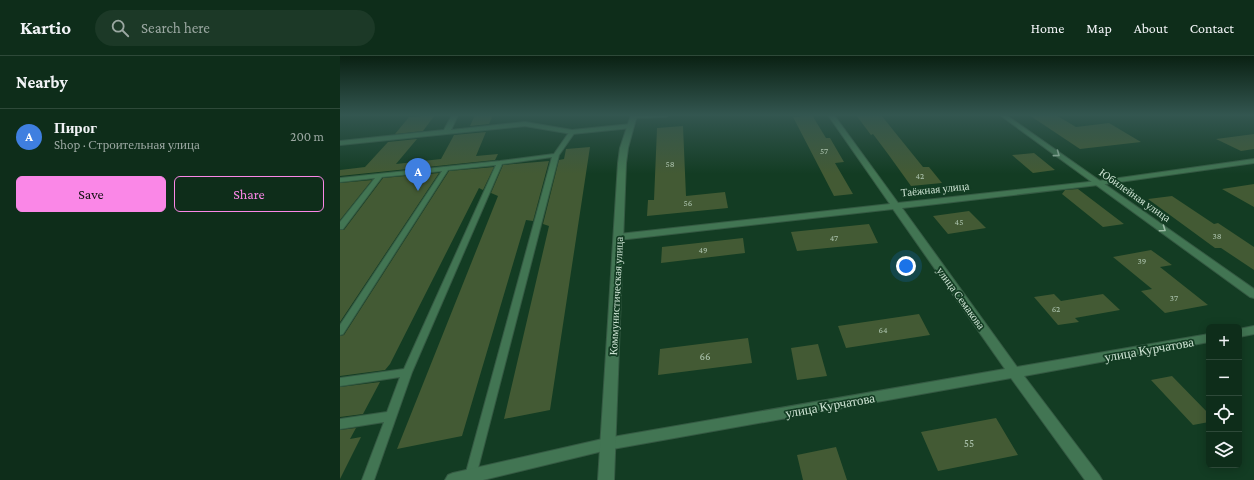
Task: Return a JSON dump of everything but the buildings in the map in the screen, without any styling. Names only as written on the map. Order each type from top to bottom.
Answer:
[{"type":"street","points":[[340,143],[419,135]]},
{"type":"street","name":"Коммунистическая улица","points":[[606,480],[622,163],[624,148],[628,135]]},
{"type":"street","name":"улица Семакова","points":[[845,135],[1014,372],[1094,480]]},
{"type":"street","name":"Юбилейная улица","points":[[1031,135],[1254,294]]},
{"type":"street","name":"Таёжная улица","points":[[619,237],[1098,183],[1254,161]]},
{"type":"street","points":[[1242,332],[1254,330]]},
{"type":"street","name":"улица Курчатова","points":[[453,480],[607,444],[1206,339]]},
{"type":"lane","points":[[471,476],[556,155],[570,135]]},
{"type":"lane","points":[[340,180],[500,163],[556,155]]},
{"type":"lane","points":[[368,480],[407,372],[500,163]]},
{"type":"lane","points":[[340,332],[446,169]]},
{"type":"lane","points":[[340,227],[380,176]]},
{"type":"lane","points":[[340,382],[407,372]]},
{"type":"lane","points":[[340,424],[391,416]]},
{"type":"place","name":"Пирог","points":[[418,191]]}]
